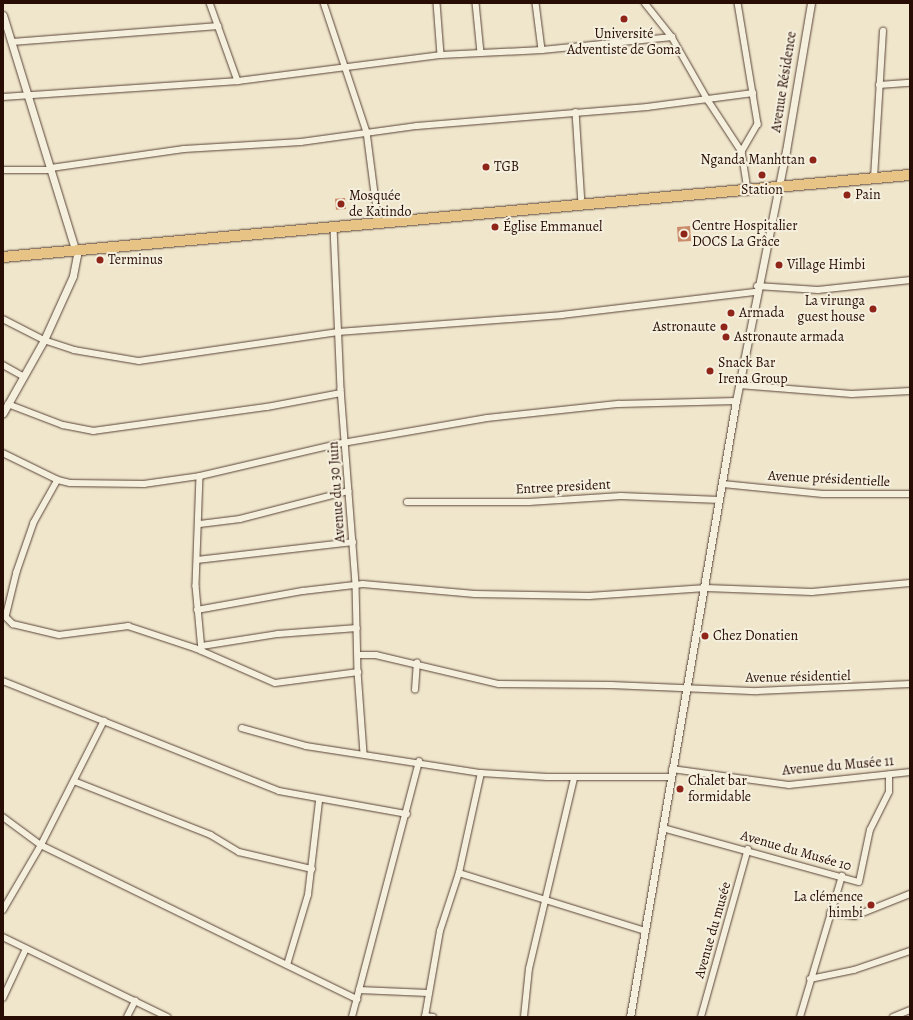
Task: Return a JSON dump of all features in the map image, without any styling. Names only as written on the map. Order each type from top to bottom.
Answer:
[{"type":"highway","points":[[3,257],[379,225],[582,204],[748,191],[910,175]]},
{"type":"street","points":[[210,3],[238,81]]},
{"type":"street","points":[[324,3],[367,132],[379,225]]},
{"type":"street","points":[[437,3],[441,55]]},
{"type":"street","points":[[476,3],[481,53]]},
{"type":"street","points":[[536,3],[542,50]]},
{"type":"street","points":[[645,3],[672,37],[708,100],[742,152],[748,191]]},
{"type":"street","points":[[738,3],[758,124],[742,152]]},
{"type":"street","name":"Avenue Résidence","points":[[630,1017],[687,687],[706,588],[736,401],[778,188],[811,3]]},
{"type":"street","points":[[3,15],[52,169],[76,251],[73,276],[44,340],[3,413]]},
{"type":"street","points":[[12,42],[218,26]]},
{"type":"street","points":[[874,178],[883,31]]},
{"type":"street","points":[[3,97],[238,81],[441,55],[542,50],[672,37]]},
{"type":"street","points":[[879,85],[910,83]]},
{"type":"street","points":[[3,170],[52,169],[148,153],[301,142],[367,132],[708,100],[753,93]]},
{"type":"street","points":[[576,112],[582,204]]},
{"type":"street","name":"Avenue du 30 Juin","points":[[334,228],[341,393],[356,585],[358,672],[364,753]]},
{"type":"street","points":[[3,320],[44,340],[81,352],[139,361],[338,332],[562,315],[757,289],[818,290],[910,280]]},
{"type":"street","points":[[3,365],[23,376]]},
{"type":"street","points":[[739,385],[846,394],[910,391]]},
{"type":"street","points":[[8,404],[63,425],[93,431],[267,408],[341,393]]},
{"type":"street","points":[[3,453],[58,480],[86,484],[144,484],[200,476],[345,442],[487,418],[619,404],[736,401]]},
{"type":"street","points":[[200,476],[197,610],[202,649]]},
{"type":"street","points":[[58,480],[27,540],[6,617],[8,621],[59,635],[128,626],[202,649],[275,683],[358,672]]},
{"type":"street","name":"Avenue présidentielle","points":[[723,484],[823,494],[910,494]]},
{"type":"street","points":[[200,524],[240,519],[348,491]]},
{"type":"street","name":"Entree president","points":[[407,502],[529,502],[621,496],[720,500]]},
{"type":"street","points":[[197,560],[353,542]]},
{"type":"street","points":[[197,610],[304,590],[356,585],[411,586],[475,594],[558,596],[706,588],[812,592],[910,583]]},
{"type":"street","points":[[202,649],[278,634],[357,628]]},
{"type":"street","name":"Avenue résidentiel","points":[[358,655],[376,655],[417,663],[499,684],[687,687],[757,691],[910,684]]},
{"type":"street","points":[[414,690],[417,663]]},
{"type":"street","points":[[3,681],[257,784],[319,801],[407,814]]},
{"type":"street","points":[[3,910],[41,845],[104,721]]},
{"type":"street","name":"Avenue du Musée 11","points":[[242,728],[298,744],[364,753],[481,773],[574,778],[672,773],[789,785],[910,772]]},
{"type":"street","points":[[352,1017],[407,814],[419,762]]},
{"type":"street","points":[[433,1017],[425,1016],[428,993],[442,924],[459,873],[481,773]]},
{"type":"street","name":"Avenue du Musée 10","points":[[663,828],[748,849],[860,881],[870,830],[889,792],[889,774]]},
{"type":"street","points":[[524,1017],[529,969],[547,899],[574,778]]},
{"type":"street","points":[[74,781],[211,834],[243,854],[312,870]]},
{"type":"street","points":[[287,965],[302,920],[312,870],[319,801]]},
{"type":"street","points":[[3,817],[41,845],[357,999]]},
{"type":"street","name":"Avenue du musée","points":[[701,1017],[748,849]]},
{"type":"street","points":[[459,873],[547,899],[645,931]]},
{"type":"street","points":[[800,1017],[810,978],[842,876]]},
{"type":"street","points":[[830,913],[855,916],[910,894]]},
{"type":"street","points":[[3,937],[168,1017]]},
{"type":"street","points":[[3,998],[26,948]]},
{"type":"street","points":[[810,978],[854,970],[910,951]]},
{"type":"street","points":[[359,990],[428,993]]},
{"type":"street","points":[[127,1017],[135,1001]]},
{"type":"street","points":[[893,1017],[910,1010]]},
{"type":"building","name":"Mosquée de Katindo","points":[[345,198],[346,209],[336,210],[335,199]]},
{"type":"building","name":"Centre Hospitalier DOCS La Grâce","points":[[690,226],[691,241],[678,242],[677,227]]},
{"type":"place","name":"Université Adventiste de Goma","points":[[624,19]]},
{"type":"place","name":"Nganda Manhttan","points":[[813,160]]},
{"type":"place","name":"TGB","points":[[486,167]]},
{"type":"place","name":"Station","points":[[762,175]]},
{"type":"place","name":"Pain","points":[[847,195]]},
{"type":"place","name":"Mosquée de Katindo","points":[[341,204]]},
{"type":"place","name":"Église Emmanuel","points":[[495,227]]},
{"type":"place","name":"Centre Hospitalier DOCS La Grâce","points":[[684,234]]},
{"type":"place","name":"Terminus","points":[[100,260]]},
{"type":"place","name":"Village Himbi","points":[[779,265]]},
{"type":"place","name":"La virunga guest house","points":[[873,309]]},
{"type":"place","name":"Armada","points":[[731,313]]},
{"type":"place","name":"Astronaute","points":[[724,327]]},
{"type":"place","name":"Astronaute armada","points":[[726,337]]},
{"type":"place","name":"Snack Bar Irena Group","points":[[710,371]]},
{"type":"place","name":"Chez Donatien","points":[[705,636]]},
{"type":"place","name":"Chalet bar formidable","points":[[680,789]]},
{"type":"place","name":"La clémence himbi","points":[[871,905]]}]
